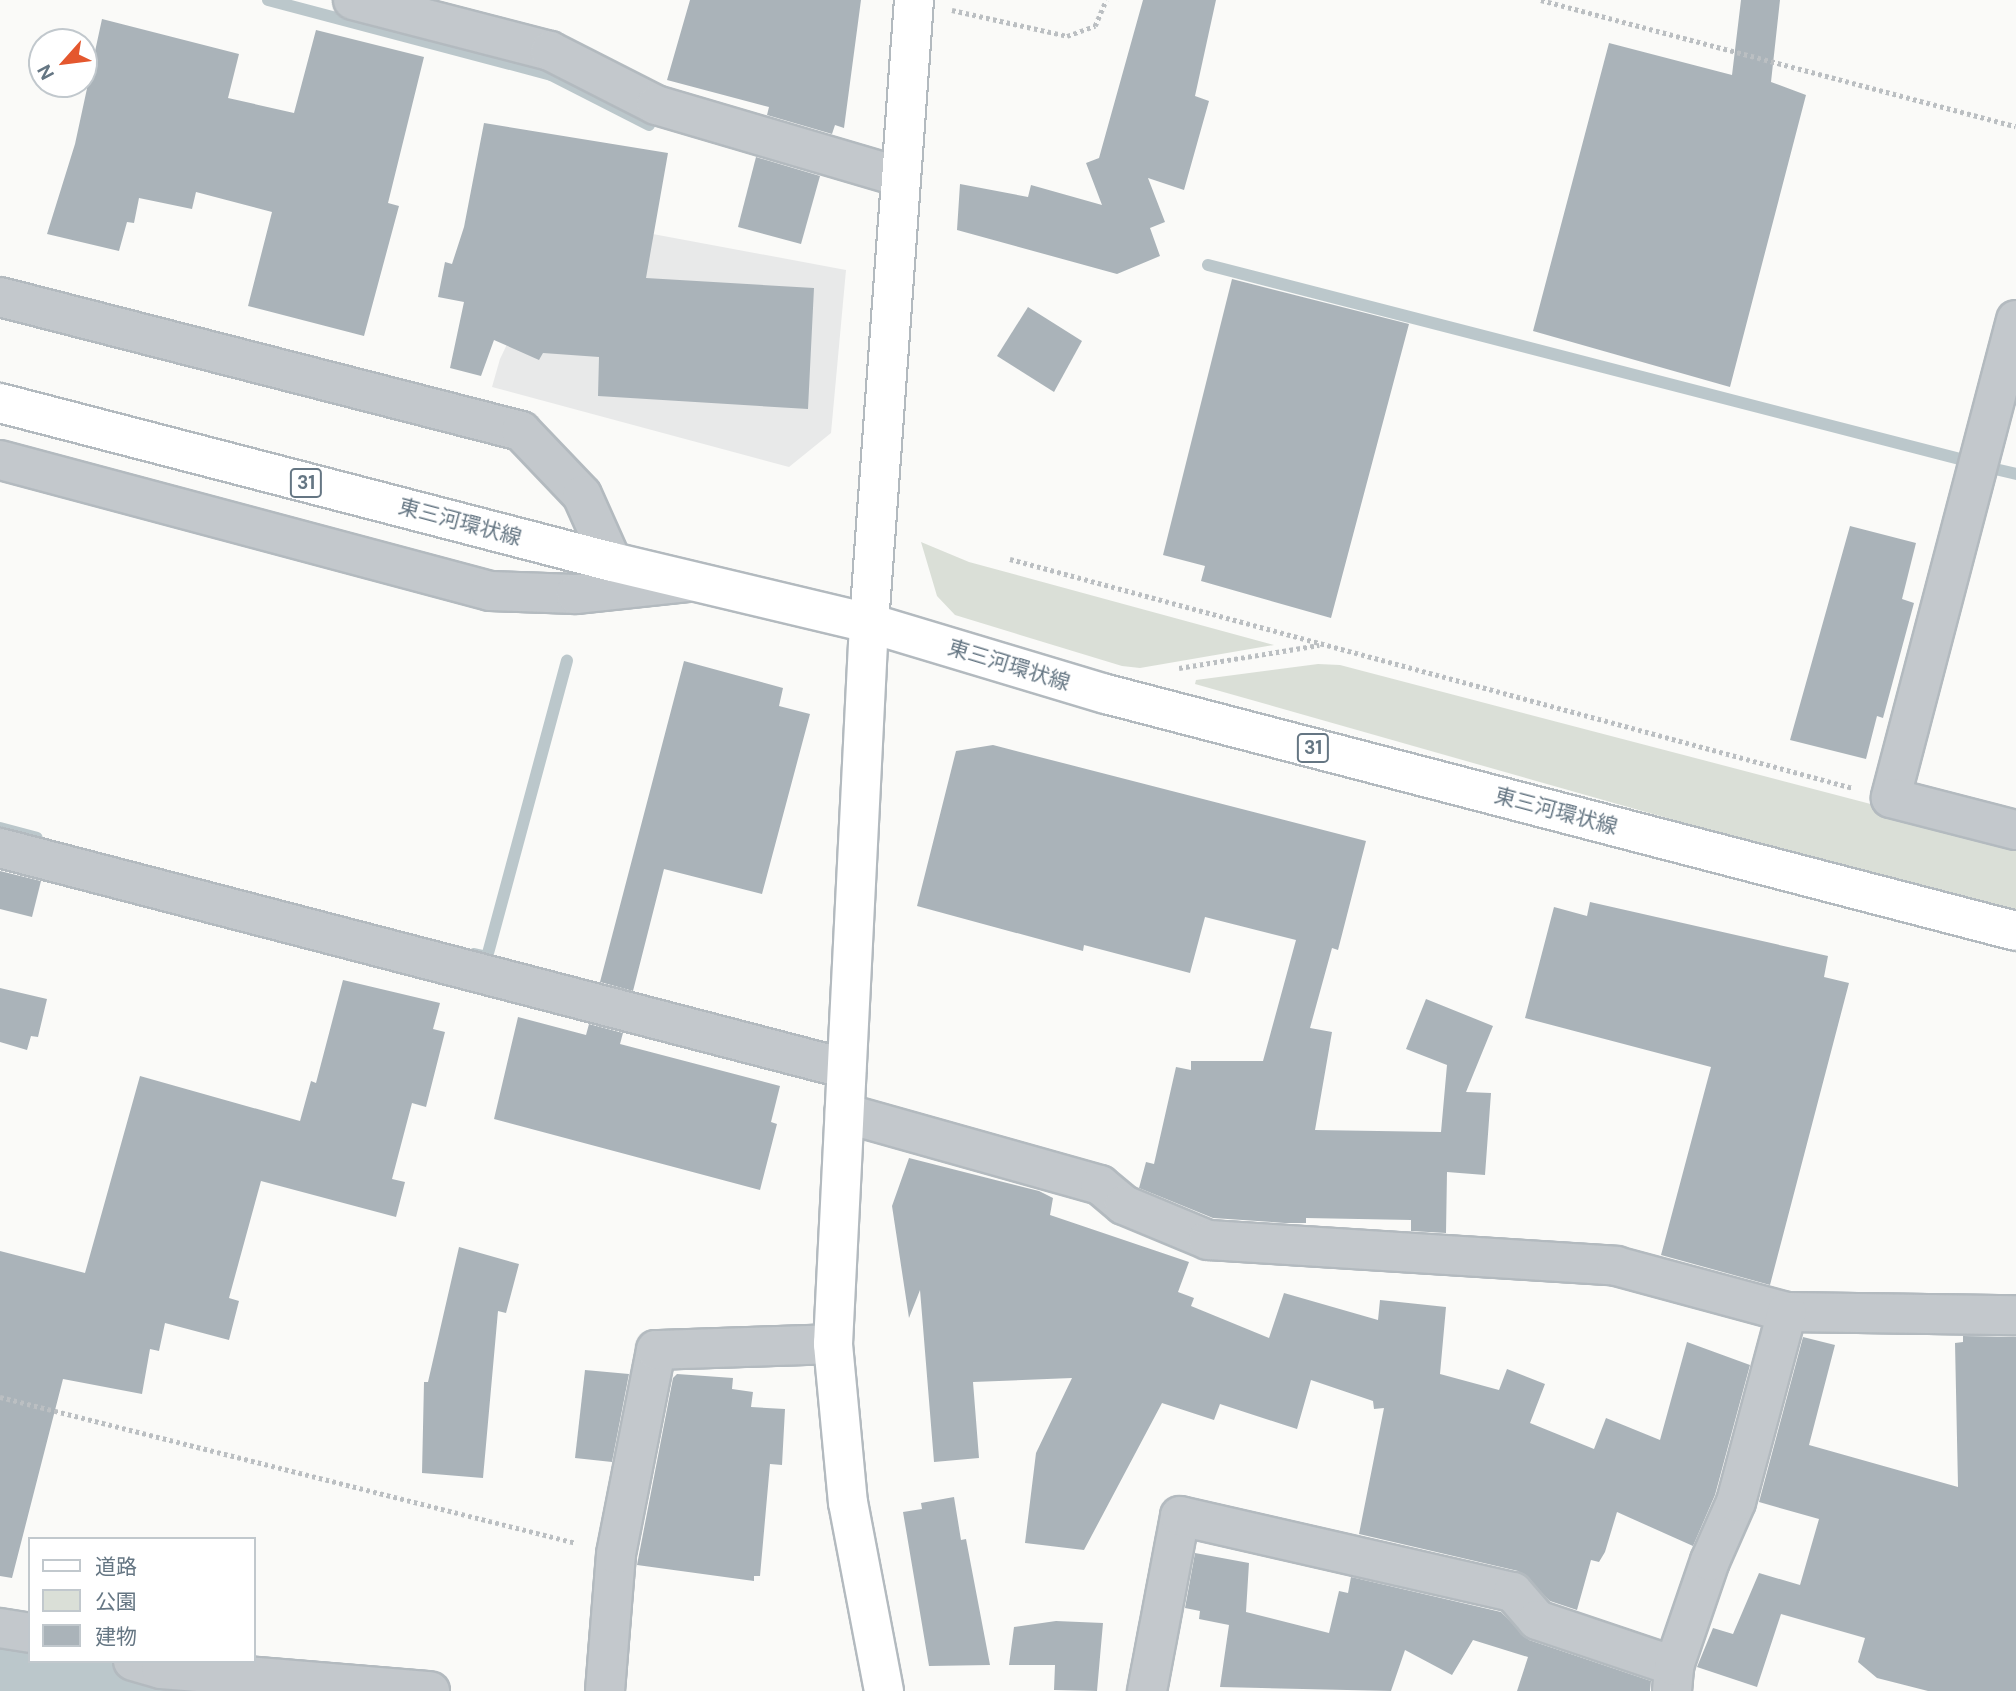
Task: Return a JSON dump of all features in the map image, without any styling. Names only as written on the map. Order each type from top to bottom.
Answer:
[{"type":"main road","points":[[884,1691],[848,1503],[833,1344],[869,623],[914,2]]},
{"type":"main road","name":"東三河環状線","points":[[0,403],[612,562],[869,623],[1106,694],[2016,931]]},
{"type":"street","points":[[353,0],[550,51],[656,105],[901,177]]},
{"type":"street","points":[[0,297],[521,431],[582,495],[612,562]]},
{"type":"street","points":[[2016,320],[1891,798],[2016,830]]},
{"type":"street","points":[[0,460],[490,590],[576,594],[694,582]]},
{"type":"street","points":[[0,848],[847,1069]]},
{"type":"street","points":[[844,1113],[1100,1185],[1124,1205],[1208,1240],[1616,1266],[1787,1312],[2016,1315]]},
{"type":"street","points":[[1147,1691],[1180,1516],[1513,1592],[1537,1620],[1673,1678],[1710,1561],[1736,1502],[1787,1312]]},
{"type":"street","points":[[606,1691],[616,1554],[656,1350],[833,1344]]},
{"type":"street","points":[[0,1628],[28,1633]]},
{"type":"street","points":[[139,1663],[161,1670],[430,1691]]},
{"type":"path","points":[[914,2],[1067,36],[1095,26],[1106,0]]},
{"type":"path","points":[[1541,0],[2016,126]]},
{"type":"path","points":[[1010,559],[1891,798]]},
{"type":"path","points":[[1169,670],[1320,644]]},
{"type":"path","points":[[0,1397],[616,1554]]},
{"type":"shaded area","points":[[567,218],[846,270],[831,433],[789,467],[492,387],[500,359]]},
{"type":"green space","points":[[921,542],[969,562],[1274,645],[1140,668],[1122,666],[955,615],[937,596]]},
{"type":"green space","points":[[1318,664],[1340,665],[2016,842],[2016,910],[1702,828],[1195,684],[1196,680]]},
{"type":"building","points":[[690,0],[861,0],[844,128],[835,125],[832,134],[767,115],[769,107],[667,80]]},
{"type":"building","points":[[1143,0],[1216,0],[1195,96],[1209,101],[1184,190],[1148,178],[1165,222],[1150,228],[1160,256],[1117,274],[957,230],[960,184],[1028,197],[1031,185],[1102,205],[1086,163],[1099,158]]},
{"type":"building","points":[[1741,0],[1780,0],[1771,82],[1806,95],[1730,387],[1533,331],[1609,43],[1732,75]]},
{"type":"building","points":[[102,19],[239,54],[228,98],[294,113],[316,30],[424,57],[388,203],[399,206],[364,336],[248,306],[272,212],[196,192],[192,209],[139,198],[134,223],[127,222],[119,251],[47,234],[75,144],[85,98],[98,98],[98,38]]},
{"type":"building","points":[[484,123],[668,153],[646,278],[814,288],[808,409],[598,396],[599,357],[543,353],[539,360],[494,340],[481,376],[450,368],[464,302],[438,297],[445,262],[452,264],[464,227]]},
{"type":"building","points":[[756,157],[820,176],[801,244],[738,227]]},
{"type":"building","points":[[1232,279],[1409,324],[1331,618],[1201,581],[1205,566],[1163,555]]},
{"type":"building","points":[[1028,307],[1082,341],[1054,392],[997,356]]},
{"type":"building","points":[[1850,526],[1916,543],[1902,599],[1914,603],[1883,718],[1877,716],[1866,759],[1790,740]]},
{"type":"building","points":[[684,661],[783,688],[779,706],[810,714],[762,894],[664,869],[633,991],[600,982]]},
{"type":"building","points":[[993,745],[1366,841],[1338,950],[1332,948],[1310,1028],[1332,1032],[1315,1130],[1441,1132],[1447,1065],[1406,1049],[1426,999],[1493,1026],[1466,1092],[1491,1093],[1485,1175],[1447,1172],[1446,1233],[1411,1231],[1411,1220],[1306,1218],[1306,1223],[1285,1223],[1213,1218],[1139,1188],[1146,1162],[1154,1164],[1176,1067],[1191,1070],[1191,1061],[1263,1061],[1296,940],[1205,917],[1190,973],[1084,945],[1083,951],[917,906],[956,751]]},
{"type":"building","points":[[0,871],[41,881],[32,917],[0,909]]},
{"type":"building","points":[[1590,902],[1828,956],[1824,977],[1849,983],[1770,1285],[1661,1255],[1711,1067],[1525,1018],[1554,907],[1587,916]]},
{"type":"building","points":[[343,980],[440,1003],[433,1029],[445,1032],[426,1107],[412,1103],[392,1179],[405,1182],[396,1217],[261,1181],[229,1298],[239,1301],[229,1340],[165,1323],[159,1351],[150,1349],[142,1394],[63,1379],[12,1578],[0,1576],[0,1251],[85,1273],[140,1076],[300,1121],[311,1081],[316,1083]]},
{"type":"building","points":[[0,988],[47,999],[38,1037],[31,1036],[27,1050],[0,1042]]},
{"type":"building","points":[[518,1017],[586,1035],[589,1024],[623,1033],[620,1044],[780,1086],[771,1122],[777,1124],[760,1190],[494,1119]]},
{"type":"building","points":[[909,1158],[1039,1191],[1053,1198],[1050,1215],[1189,1262],[1178,1292],[1194,1298],[1191,1306],[1269,1338],[1284,1293],[1378,1320],[1380,1300],[1446,1307],[1440,1374],[1499,1390],[1507,1369],[1545,1384],[1530,1423],[1594,1449],[1606,1418],[1660,1440],[1687,1342],[1750,1365],[1715,1495],[1693,1546],[1617,1512],[1605,1552],[1599,1562],[1591,1560],[1577,1610],[1550,1601],[1518,1571],[1359,1534],[1384,1408],[1374,1409],[1373,1401],[1311,1380],[1297,1429],[1220,1404],[1214,1420],[1162,1403],[1084,1550],[1025,1543],[1036,1453],[1072,1378],[973,1382],[979,1458],[934,1462],[920,1290],[909,1318],[892,1206]]},
{"type":"building","points":[[459,1247],[519,1264],[506,1313],[498,1311],[483,1478],[422,1473],[424,1382],[428,1382]]},
{"type":"building","points":[[1963,1336],[2016,1337],[2016,1691],[1928,1691],[1877,1678],[1858,1662],[1865,1638],[1781,1614],[1757,1687],[1697,1667],[1713,1628],[1733,1634],[1759,1573],[1800,1585],[1819,1519],[1759,1502],[1803,1337],[1835,1345],[1809,1445],[1958,1487],[1955,1343],[1963,1342]]},
{"type":"building","points":[[585,1370],[629,1374],[612,1462],[575,1458]]},
{"type":"building","points":[[677,1374],[733,1378],[732,1389],[753,1392],[751,1407],[785,1409],[782,1465],[770,1464],[760,1576],[754,1576],[754,1581],[637,1565],[673,1378]]},
{"type":"building","points":[[954,1497],[961,1540],[966,1539],[990,1665],[929,1666],[903,1512],[922,1509],[921,1503]]},
{"type":"building","points":[[1195,1553],[1249,1563],[1246,1612],[1329,1633],[1339,1591],[1348,1593],[1351,1577],[1501,1612],[1529,1640],[1651,1681],[1650,1691],[1517,1691],[1528,1657],[1473,1640],[1452,1675],[1405,1650],[1391,1691],[1220,1687],[1229,1625],[1199,1619],[1200,1611],[1185,1608]]},
{"type":"building","points":[[1056,1621],[1103,1623],[1097,1691],[1054,1690],[1055,1665],[1009,1665],[1014,1627]]},
{"type":"waterway","points":[[268,0],[551,75],[649,125]]},
{"type":"waterway","points":[[1208,265],[1960,459]]},
{"type":"waterway","points":[[1995,469],[2016,474]]},
{"type":"waterway","points":[[474,954],[487,957],[567,661]]},
{"type":"waterway","points":[[0,828],[37,838]]},
{"type":"waterway","points":[[0,1676],[152,1691]]}]
